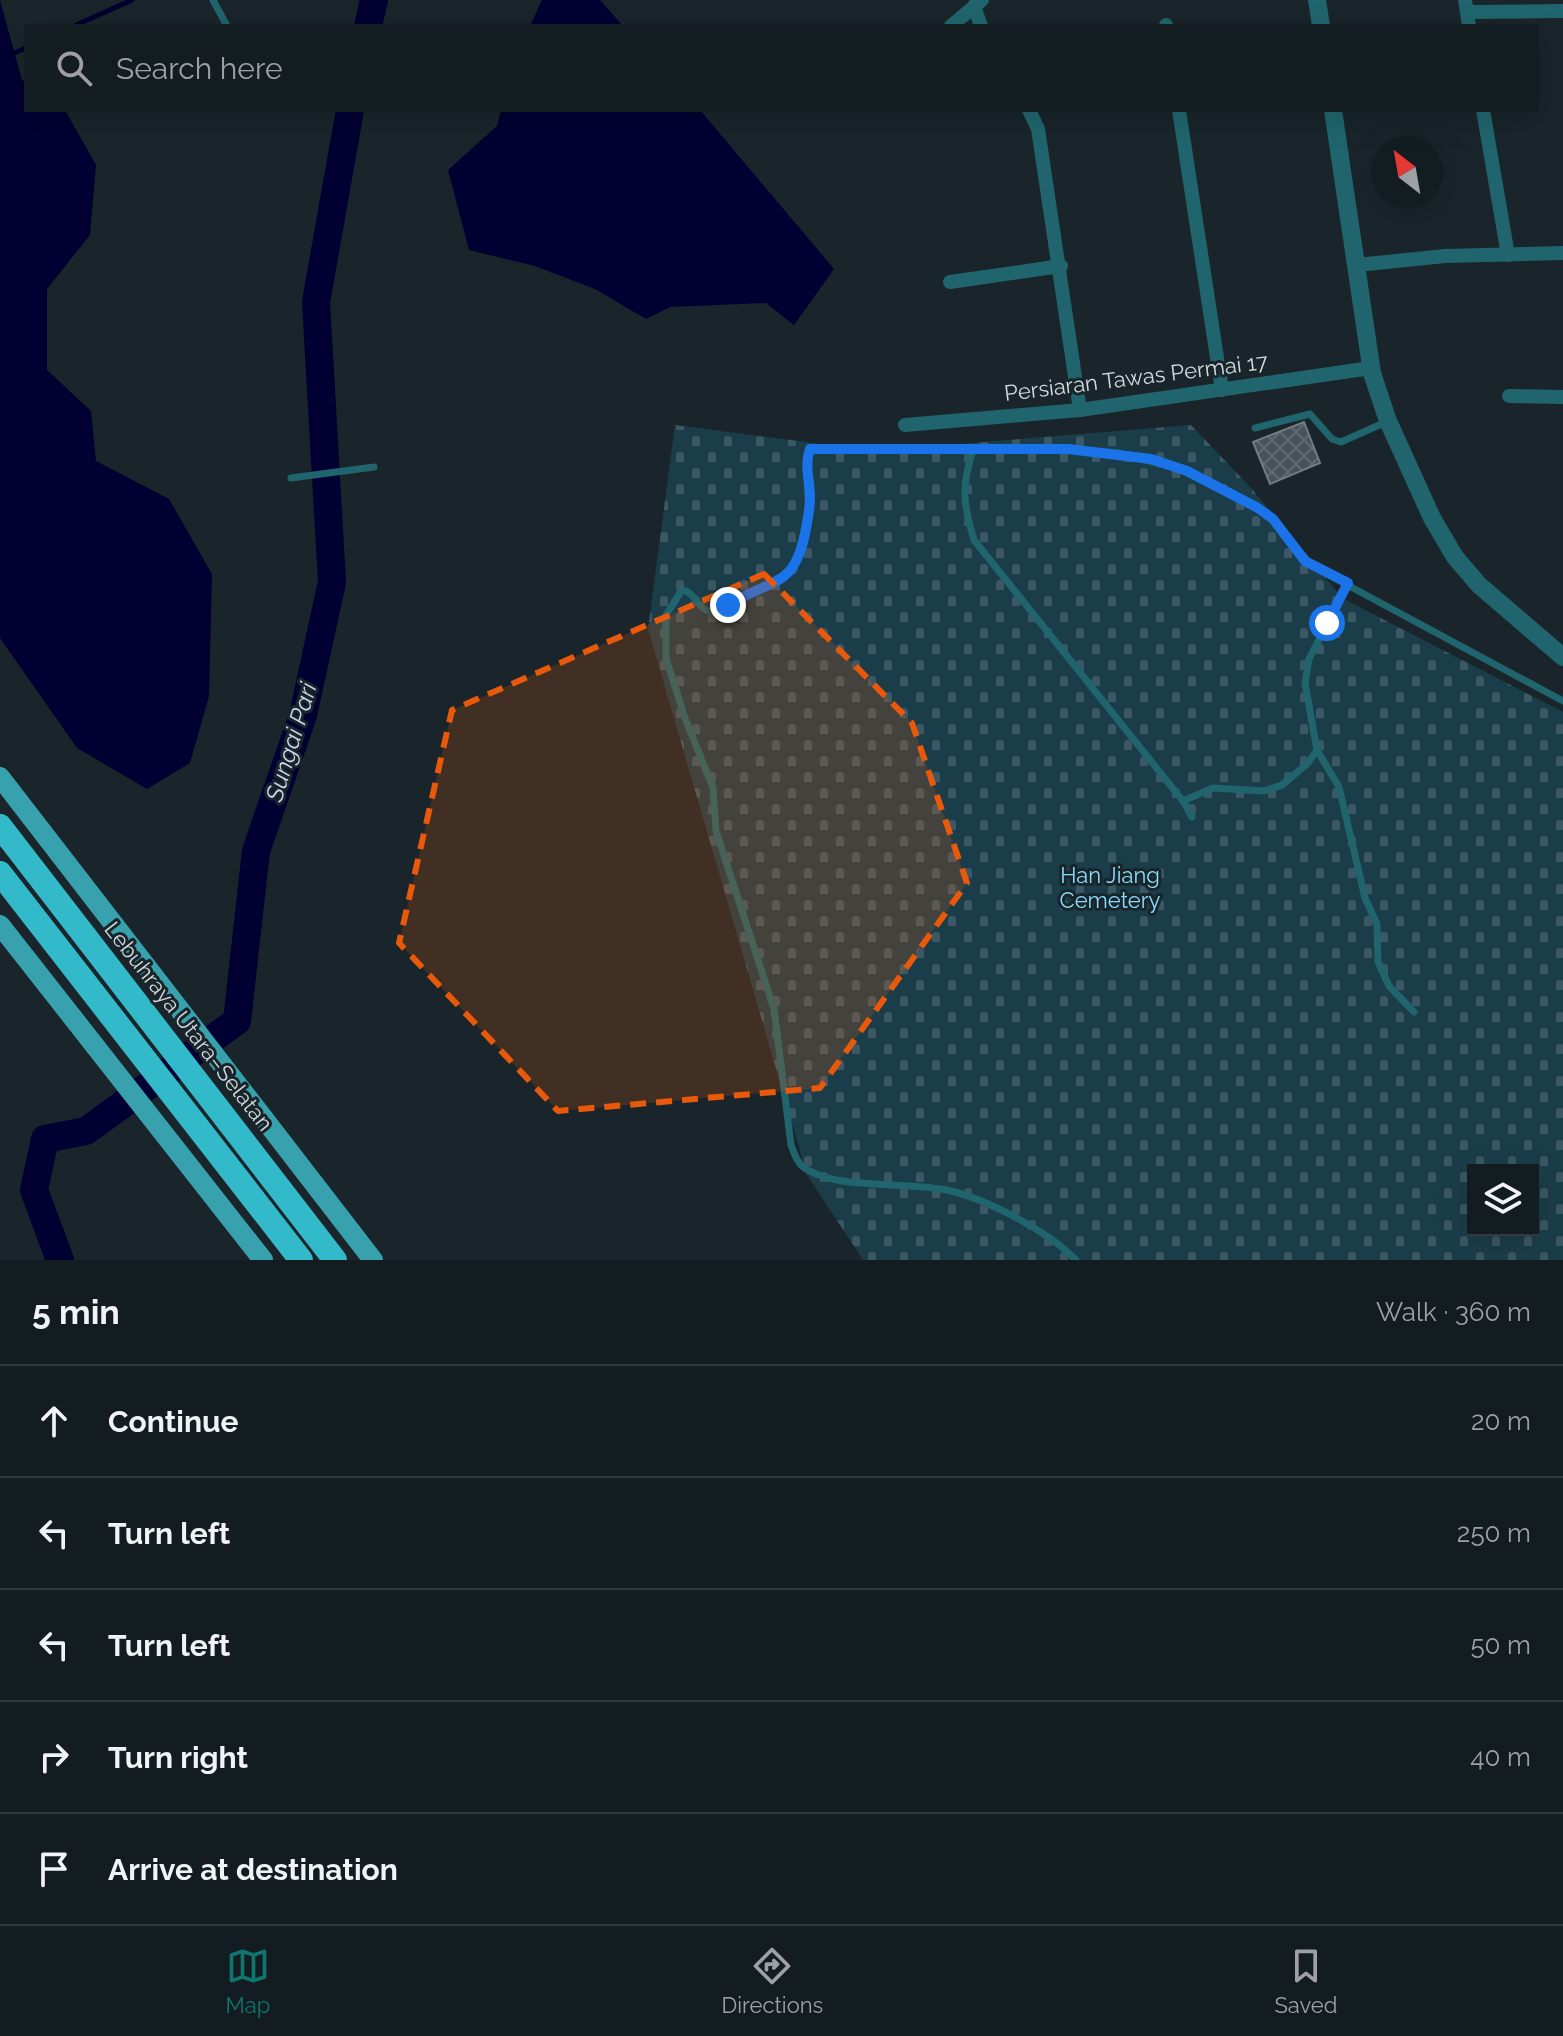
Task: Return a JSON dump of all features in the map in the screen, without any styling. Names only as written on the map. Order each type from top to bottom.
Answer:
[{"type":"highway","name":"Lebuhraya Utara–Selatan","points":[[0,826],[247,1142],[335,1260]]},
{"type":"highway","points":[[0,873],[301,1260]]},
{"type":"main road","points":[[0,777],[373,1260]]},
{"type":"main road","points":[[0,925],[97,1045],[259,1257]]},
{"type":"street","points":[[1317,0],[1321,24]]},
{"type":"street","points":[[953,24],[978,3]]},
{"type":"street","points":[[978,3],[981,24]]},
{"type":"street","points":[[1467,13],[1563,11]]},
{"type":"street","points":[[1030,112],[1038,129],[1061,266],[1080,410]]},
{"type":"street","points":[[1179,112],[1222,390]]},
{"type":"street","points":[[1333,112],[1371,368],[1388,421],[1432,518],[1455,557],[1479,585],[1563,657]]},
{"type":"street","points":[[1483,112],[1508,255]]},
{"type":"street","points":[[1357,265],[1445,256],[1563,253]]},
{"type":"street","points":[[950,282],[1061,266]]},
{"type":"street","name":"Persiaran Tawas Permai 17","points":[[905,425],[1080,410],[1371,368]]},
{"type":"street","points":[[1509,396],[1563,397]]},
{"type":"lane","points":[[213,0],[226,24]]},
{"type":"lane","points":[[1255,428],[1310,414],[1332,439],[1341,442],[1388,421]]},
{"type":"lane","points":[[1076,1260],[1039,1231],[963,1195],[936,1188],[825,1177],[798,1161],[791,1145],[774,1009],[716,831],[713,788],[685,718],[664,643],[666,615],[679,591],[689,591],[703,609],[712,612],[794,570],[809,512],[806,465],[810,449],[1068,449],[1119,453],[1187,471],[1258,508],[1273,519],[1305,561],[1449,643],[1563,701]]},
{"type":"lane","points":[[973,450],[964,476],[963,501],[974,540],[1183,801],[1192,817]]},
{"type":"lane","points":[[291,478],[374,467]]},
{"type":"lane","points":[[1348,583],[1309,659],[1305,683],[1317,750],[1339,787],[1365,898],[1377,924],[1378,962],[1389,986],[1414,1012]]},
{"type":"lane","points":[[1183,801],[1213,788],[1264,791],[1282,785],[1308,763],[1317,750]]},
{"type":"highlighted area","points":[[764,574],[912,723],[967,883],[820,1088],[558,1111],[399,943],[452,710]]},
{"type":"green space","name":"Han Jiang Cemetery","points":[[675,425],[874,451],[1191,425],[1251,488],[1342,598],[1563,712],[1563,1260],[863,1260],[807,1175],[648,629]]},
{"type":"shaded area","points":[[0,0],[24,81],[24,112],[66,112],[96,165],[90,235],[47,289],[47,370],[91,411],[96,461],[169,499],[212,574],[209,696],[190,763],[147,789],[77,748],[0,638]]},
{"type":"shaded area","points":[[542,0],[600,0],[621,24],[531,24]]},
{"type":"shaded area","points":[[500,112],[702,112],[834,269],[794,325],[766,303],[670,307],[646,319],[595,289],[535,266],[469,250],[448,170],[497,126]]},
{"type":"building","points":[[1304,422],[1320,463],[1270,484],[1253,442]]},
{"type":"waterway","points":[[78,24],[132,0]]},
{"type":"waterway","name":"Sungai Pari","points":[[368,24],[374,0]]},
{"type":"waterway","points":[[0,59],[24,49]]},
{"type":"waterway","name":"Sungai Pari","points":[[60,1260],[34,1190],[45,1139],[86,1131],[237,1021],[256,851],[303,715],[332,582],[316,302],[350,112]]},
{"type":"route","points":[[728,605],[755,588],[784,577],[799,562],[811,501],[806,465],[810,449],[854,446],[1068,449],[1151,459],[1233,492],[1258,508],[1273,519],[1305,561],[1348,583],[1327,623]]}]
